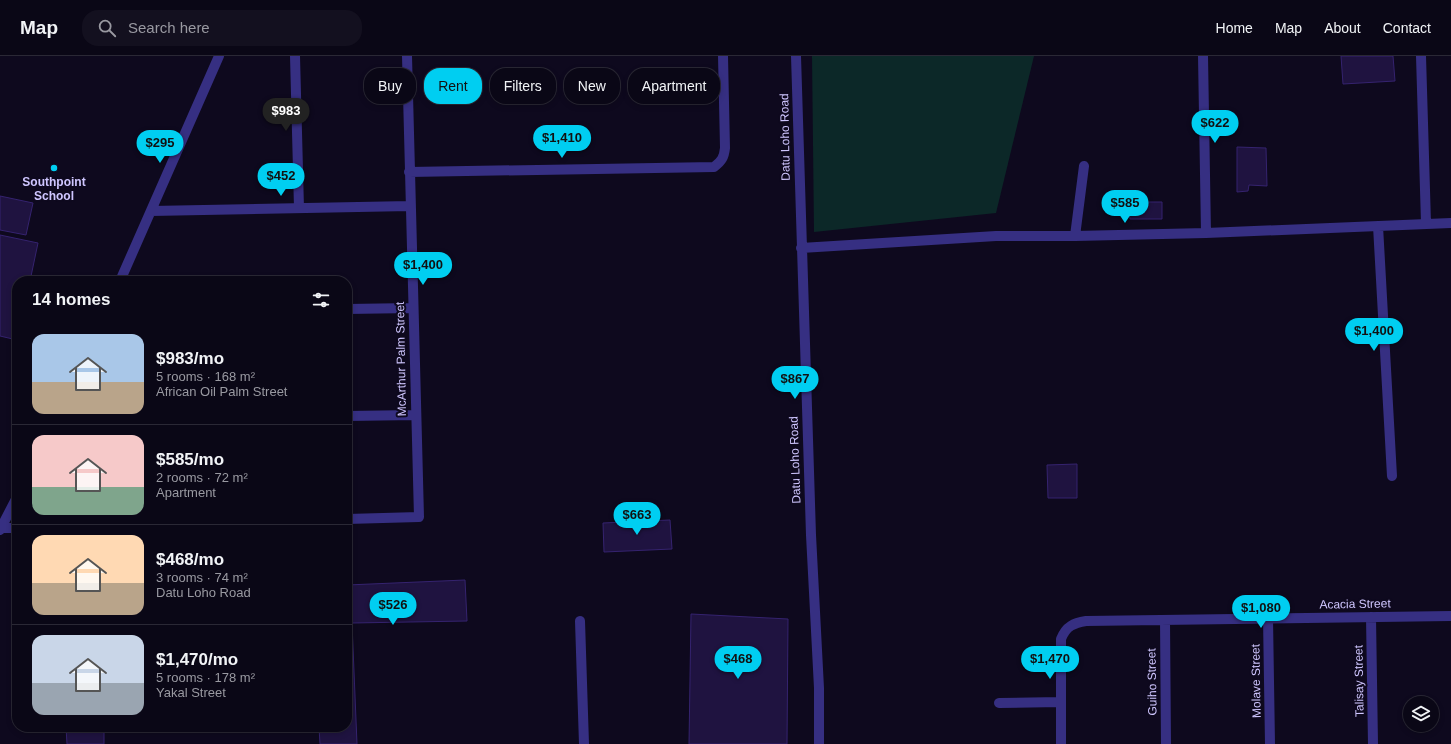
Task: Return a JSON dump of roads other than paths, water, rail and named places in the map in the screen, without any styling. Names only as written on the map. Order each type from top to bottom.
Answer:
[{"type":"street","points":[[122,276],[219,56]]},
{"type":"street","points":[[295,56],[299,208]]},
{"type":"street","name":"McArthur Palm Street","points":[[352,519],[418,518],[407,56]]},
{"type":"street","points":[[409,172],[714,167],[721,162],[725,155],[723,56]]},
{"type":"street","name":"Datu Loho Road","points":[[796,56],[811,535],[819,688],[819,744]]},
{"type":"street","points":[[1203,56],[1206,233]]},
{"type":"street","points":[[1421,56],[1426,223]]},
{"type":"street","points":[[1075,236],[1084,166]]},
{"type":"street","points":[[151,211],[410,206]]},
{"type":"street","points":[[801,248],[996,236],[1206,233],[1451,222]]},
{"type":"street","points":[[1378,226],[1392,476]]},
{"type":"street","points":[[352,309],[413,308]]},
{"type":"street","points":[[352,416],[416,415]]},
{"type":"street","points":[[0,529],[12,506]]},
{"type":"street","points":[[0,529],[12,528]]},
{"type":"street","name":"Acacia Street","points":[[1060,702],[1061,639],[1068,626],[1086,621],[1451,616]]},
{"type":"street","name":"Talisay Street","points":[[1371,617],[1374,744]]},
{"type":"street","name":"Molave Street","points":[[1268,618],[1270,744]]},
{"type":"street","name":"Guiho Street","points":[[1165,620],[1166,744]]},
{"type":"street","points":[[580,621],[584,744]]},
{"type":"street","points":[[999,703],[1060,702],[1060,744]]},
{"type":"place","name":"Southpoint School","points":[[54,168]]}]
